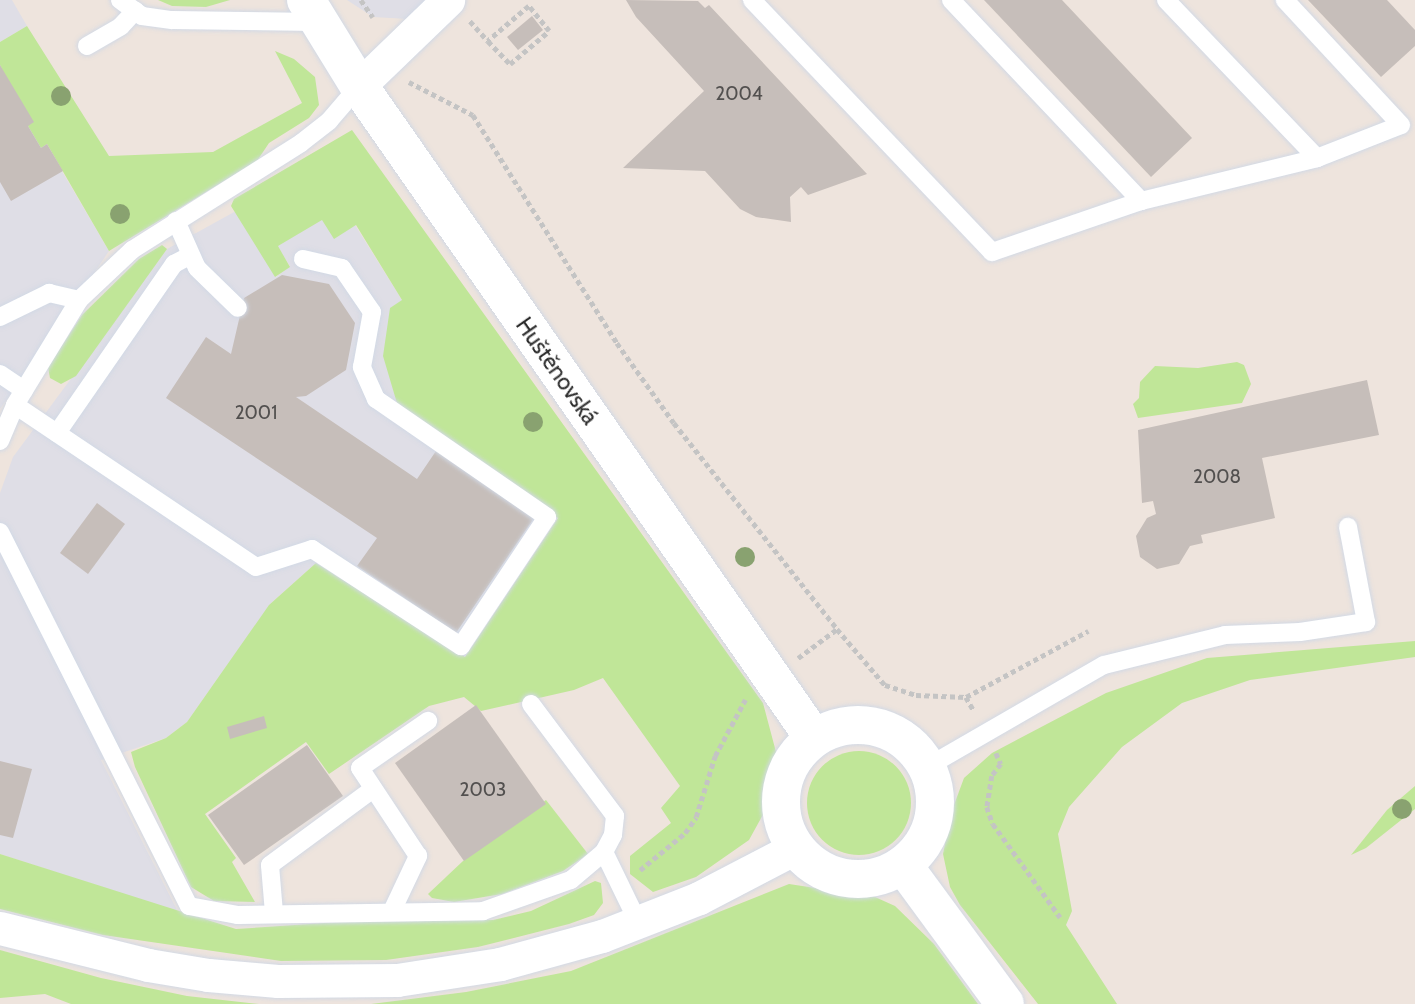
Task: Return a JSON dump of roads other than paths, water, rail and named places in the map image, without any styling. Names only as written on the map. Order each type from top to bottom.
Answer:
[{"type":"street","points":[[370,75],[448,0]]},
{"type":"street","name":"Huštěnovská","points":[[312,11],[370,75],[771,679],[814,738]]},
{"type":"street","points":[[841,726],[884,729],[909,744],[927,767],[934,790],[934,814],[920,848],[903,865],[871,878],[837,877],[814,866],[795,848],[783,823],[780,796],[788,769],[814,738],[841,726]]},
{"type":"street","points":[[0,928],[148,965],[240,978],[334,982],[397,980],[500,964],[639,923],[795,848]]},
{"type":"street","points":[[903,865],[1005,1004]]},
{"type":"lane","points":[[120,0],[135,11],[172,20],[312,11]]},
{"type":"lane","points":[[752,0],[992,252],[1141,201],[1317,158],[1408,122],[1286,0]]},
{"type":"lane","points":[[951,0],[1141,201]]},
{"type":"lane","points":[[1166,0],[1317,158]]},
{"type":"lane","points":[[87,46],[121,26],[135,11]]},
{"type":"lane","points":[[0,441],[19,398],[79,300],[132,250],[301,143],[329,121],[370,75]]},
{"type":"lane","points":[[176,222],[197,268],[238,308]]},
{"type":"lane","points":[[57,433],[174,264],[191,255]]},
{"type":"lane","points":[[0,374],[19,398],[57,433],[257,567],[312,549],[461,646],[547,517],[376,399],[362,367],[372,312],[342,268],[303,259]]},
{"type":"lane","points":[[0,317],[49,293],[79,300]]},
{"type":"lane","points":[[927,767],[985,731],[1104,665],[1160,648],[1225,635],[1300,632],[1366,622],[1348,527]]},
{"type":"lane","points":[[0,532],[189,906],[238,915],[393,909],[483,911],[571,880],[604,852],[614,835],[615,816],[531,704]]},
{"type":"lane","points":[[393,909],[418,856],[360,768],[428,721]]},
{"type":"lane","points":[[274,913],[270,864],[373,789]]},
{"type":"lane","points":[[604,852],[639,923]]}]
